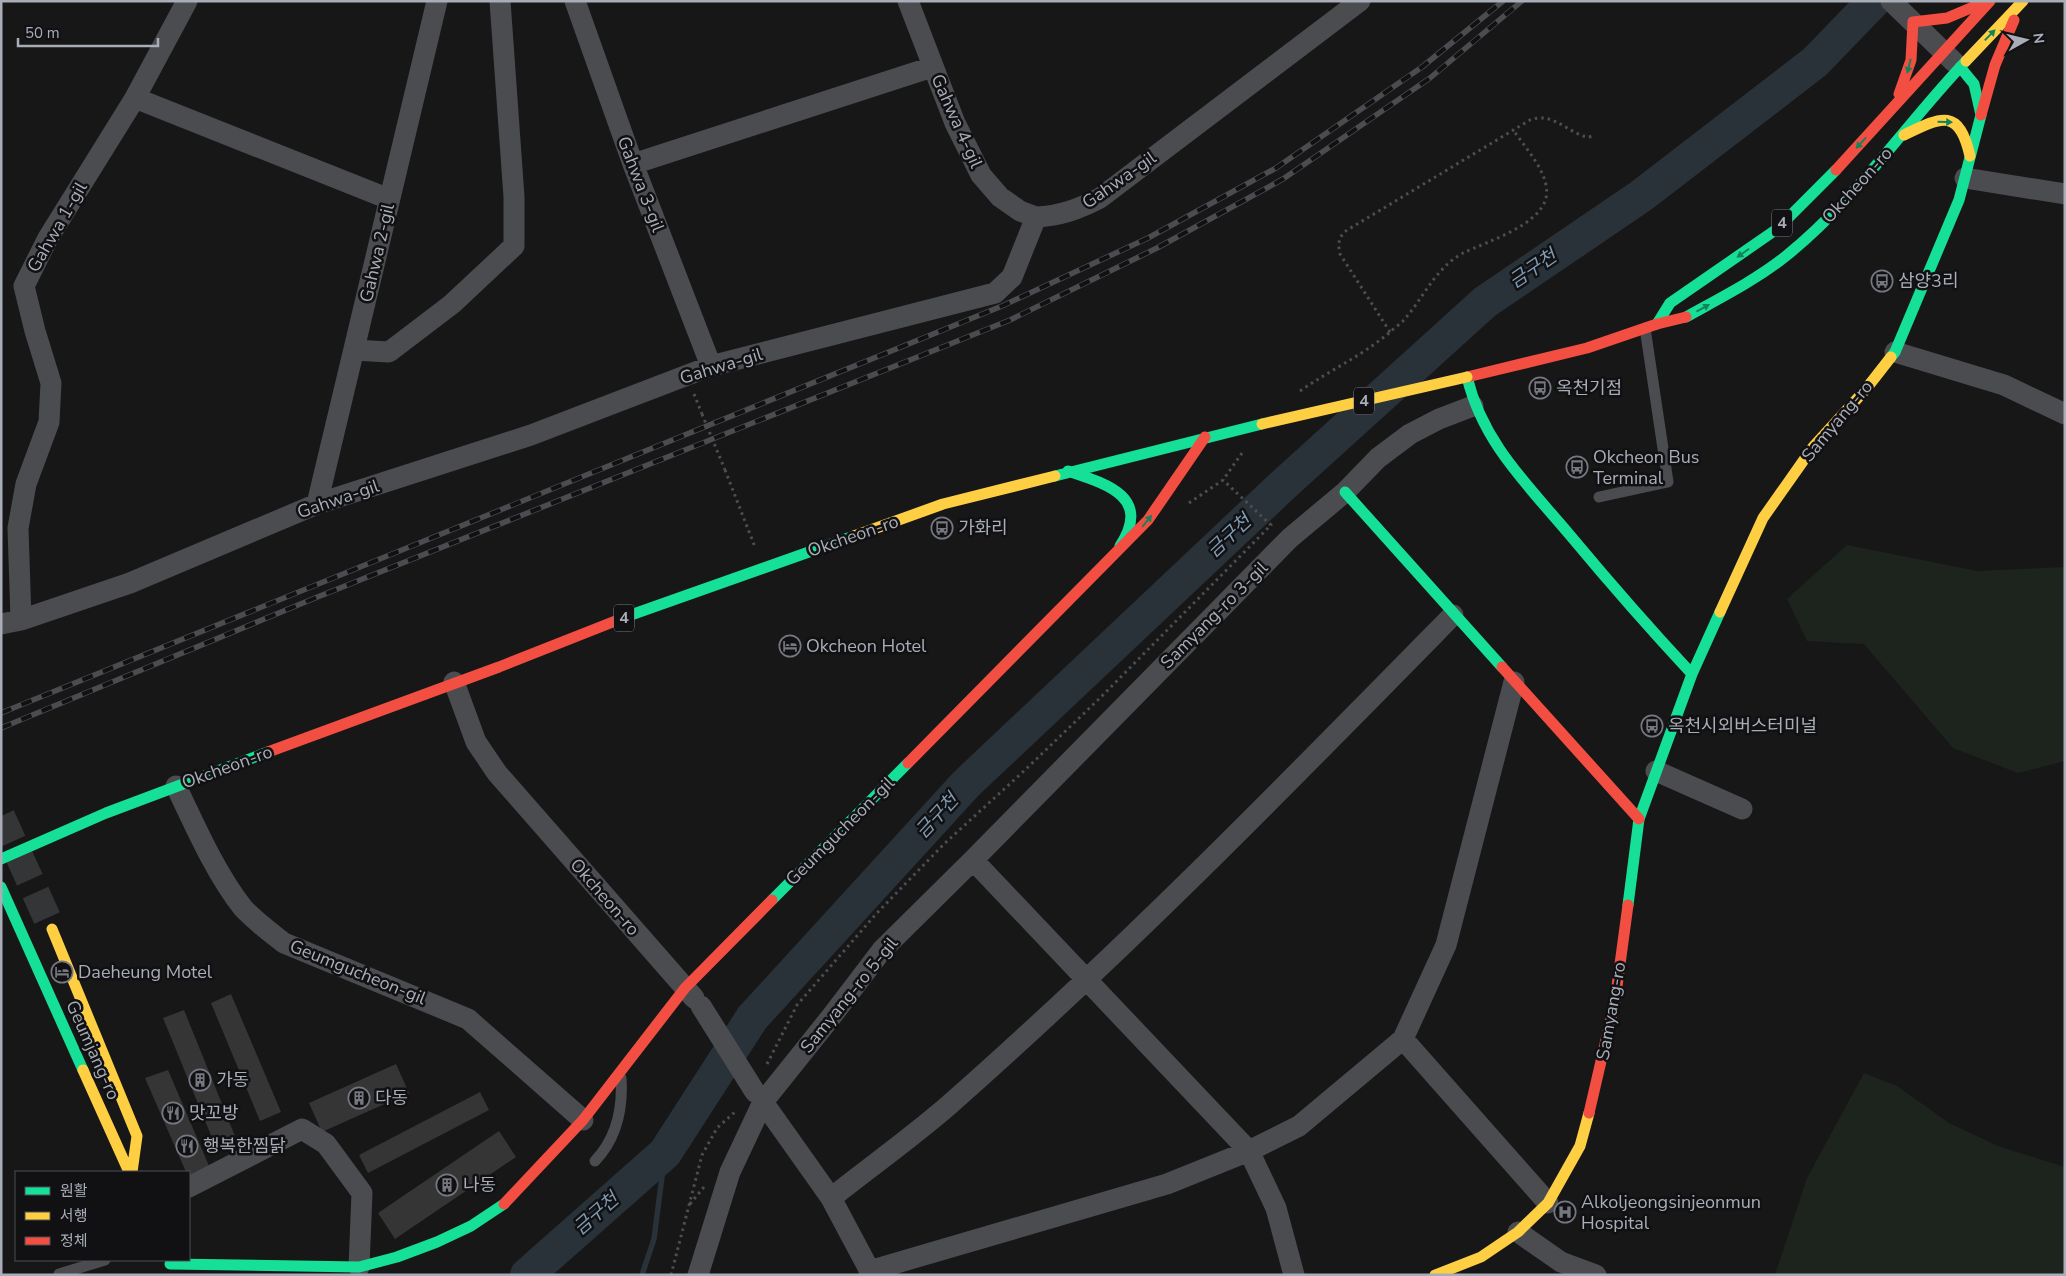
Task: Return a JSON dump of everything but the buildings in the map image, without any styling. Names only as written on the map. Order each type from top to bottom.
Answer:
[{"type":"street","name":"Gahwa 1-gil","points":[[11,622],[18,528],[26,484],[49,422],[51,383],[24,286],[48,238],[135,98],[187,1]]},
{"type":"street","name":"Gahwa 2-gil","points":[[316,504],[437,1]]},
{"type":"street","points":[[354,350],[390,352],[452,304],[514,246],[514,197],[500,1]]},
{"type":"street","name":"Gahwa 3-gil","points":[[575,1],[633,164],[711,366]]},
{"type":"street","name":"Gahwa 4-gil","points":[[908,1],[955,123],[981,175],[1000,197],[1020,211],[1036,218]]},
{"type":"street","name":"Gahwa-gil","points":[[11,622],[130,583],[316,504],[531,435],[711,366],[995,293],[1012,277],[1036,218],[1056,216],[1078,209],[1100,198],[1360,1]]},
{"type":"street","points":[[1903,12],[1947,18],[1986,1]]},
{"type":"street","name":"Okcheon-ro","points":[[1658,324],[1670,303],[1777,229],[1816,192],[1990,1]]},
{"type":"street","points":[[1981,115],[1995,65],[2022,2]]},
{"type":"street","name":"Okcheon-ro","points":[[1,858],[106,813],[176,786],[655,606],[943,504],[1205,437],[1587,348],[1658,324],[1683,319],[1755,278],[1786,256],[1813,232],[1847,198],[1960,67],[2022,2]]},
{"type":"street","points":[[1903,12],[1942,52],[1960,67]]},
{"type":"street","points":[[1894,106],[1911,60],[1903,12]]},
{"type":"street","points":[[633,164],[932,67]]},
{"type":"street","name":"Samyang-ro","points":[[1435,1275],[1481,1256],[1518,1232],[1548,1203],[1580,1146],[1593,1100],[1615,1001],[1639,819],[1692,674],[1762,518],[1813,447],[1866,389],[1895,352],[1959,200],[1981,115],[1974,84],[1960,67]]},
{"type":"street","points":[[135,98],[389,200]]},
{"type":"street","points":[[1900,137],[1934,122],[1951,120],[1959,125],[1970,156]]},
{"type":"street","points":[[1965,178],[2065,194]]},
{"type":"street","points":[[1895,352],[2004,385],[2065,414]]},
{"type":"street","points":[[1466,377],[1473,406],[1489,437],[1507,461],[1636,614],[1692,674]]},
{"type":"street","name":"Samyang-ro 3-gil","points":[[973,860],[1290,538],[1345,492],[1378,458],[1410,434],[1439,419],[1473,406]]},
{"type":"street","points":[[1114,556],[1148,520],[1205,437]]},
{"type":"street","points":[[1068,471],[1114,490],[1128,500],[1131,515],[1130,529],[1114,556]]},
{"type":"street","points":[[1345,492],[1639,819]]},
{"type":"street","name":"Geumgucheon-gil","points":[[169,1265],[359,1267],[397,1257],[438,1242],[471,1226],[504,1204],[583,1120],[621,1074],[685,988],[1114,556]]},
{"type":"street","points":[[831,1198],[947,1106],[1086,979],[1245,827],[1454,615]]},
{"type":"street","name":"Okcheon-ro","points":[[454,682],[476,742],[497,773],[701,1006],[759,1097],[831,1198],[870,1273]]},
{"type":"street","points":[[870,1273],[1167,1184],[1249,1151],[1299,1126],[1403,1039],[1446,945],[1514,682]]},
{"type":"street","points":[[1656,771],[1742,809]]},
{"type":"street","name":"Geumgucheon-gil","points":[[176,786],[201,838],[227,884],[244,908],[267,930],[284,943],[468,1019],[583,1120]]},
{"type":"street","points":[[973,860],[1249,1151],[1276,1208],[1294,1275]]},
{"type":"street","name":"Samyang-ro 5-gil","points":[[698,1275],[730,1172],[759,1097],[831,1017],[882,950],[973,860]]},
{"type":"street","name":"Geumjang-ro","points":[[4,900],[130,1171]]},
{"type":"street","points":[[52,929],[136,1136],[130,1171]]},
{"type":"street","points":[[1403,1039],[1548,1203]]},
{"type":"street","points":[[190,1186],[302,1129],[326,1144],[362,1193],[359,1267]]},
{"type":"street","points":[[1518,1232],[1561,1262],[1596,1275]]},
{"type":"lane","points":[[1599,497],[1668,482],[1645,328]]},
{"type":"lane","points":[[595,1162],[606,1150],[618,1123],[622,1096],[621,1074]]},
{"type":"lane","points":[[59,1274],[102,1261]]},
{"type":"path","points":[[1390,332],[1340,254],[1338,246],[1340,237],[1351,227],[1538,117],[1548,118],[1583,136],[1595,135]]},
{"type":"path","points":[[1297,392],[1371,348],[1403,321],[1437,275],[1450,262],[1530,219],[1542,208],[1546,198],[1544,180],[1514,131]]},
{"type":"path","points":[[698,403],[762,567]]},
{"type":"path","points":[[1181,507],[1223,480],[1243,453]]},
{"type":"path","points":[[1223,480],[1267,522]]},
{"type":"shaded area","points":[[1847,545],[1977,571],[2065,567],[2065,761],[2018,773],[1953,748],[1864,644],[1807,641],[1787,599]]},
{"type":"shaded area","points":[[1864,1073],[1897,1086],[1949,1123],[1998,1146],[2065,1167],[2065,1275],[1775,1275],[1807,1178]]},
{"type":"waterway","name":"금구천","points":[[527,1275],[665,1153],[752,1018],[966,784],[1282,486],[1485,302],[1641,196],[1815,62],[1874,1]]},
{"type":"waterway","name":"금구천","points":[[642,1275],[654,1239],[665,1153]]},
{"type":"tunnel","points":[[1,816],[52,929]]},
{"type":"railway","points":[[1,713],[1002,306],[1148,238],[1276,168],[1422,67],[1503,1]]},
{"type":"railway","points":[[1,728],[315,598],[1010,320],[1157,248],[1283,179],[1430,78],[1522,1]]},
{"type":"traffic: fast","points":[[1686,317],[1762,273],[1786,256],[1811,234],[1857,187],[1966,61]]},
{"type":"traffic: fast","points":[[1891,357],[1895,352],[1959,200],[1981,115],[1974,84],[1960,67]]},
{"type":"traffic: fast","points":[[1657,324],[1670,303],[1777,229],[1836,170]]},
{"type":"traffic: fast","points":[[1467,377],[1474,401],[1484,422],[1495,442],[1522,480],[1614,588],[1692,674]]},
{"type":"traffic: fast","points":[[1055,476],[1262,424]]},
{"type":"traffic: fast","points":[[1068,471],[1097,481],[1110,488],[1121,495],[1128,504],[1131,515],[1129,529],[1120,546]]},
{"type":"traffic: fast","points":[[1345,492],[1502,667]]},
{"type":"traffic: fast","points":[[628,616],[854,536]]},
{"type":"traffic: fast","points":[[1628,905],[1639,819],[1692,674],[1720,612]]},
{"type":"traffic: fast","points":[[1,859],[106,813],[268,752]]},
{"type":"traffic: fast","points":[[772,900],[908,763]]},
{"type":"traffic: fast","points":[[1,887],[83,1070]]},
{"type":"traffic: fast","points":[[170,1264],[359,1267],[397,1257],[437,1242],[471,1226],[504,1204]]},
{"type":"traffic: slow","points":[[1966,61],[2023,1]]},
{"type":"traffic: slow","points":[[1904,135],[1928,124],[1947,120],[1954,123],[1960,130],[1966,140],[1970,156]]},
{"type":"traffic: slow","points":[[1720,612],[1763,518],[1813,447],[1866,389],[1891,357]]},
{"type":"traffic: slow","points":[[1262,424],[1467,377]]},
{"type":"traffic: slow","points":[[854,536],[943,504],[1055,476]]},
{"type":"traffic: slow","points":[[52,929],[137,1136],[132,1171]]},
{"type":"traffic: slow","points":[[83,1070],[129,1171]]},
{"type":"traffic: slow","points":[[1435,1275],[1481,1257],[1518,1232],[1548,1203],[1580,1146],[1589,1113]]},
{"type":"traffic: jam","points":[[1836,170],[1990,1]]},
{"type":"traffic: jam","points":[[1899,94],[1911,60],[1913,22],[1947,18],[1985,2]]},
{"type":"traffic: jam","points":[[1981,115],[1995,65],[2014,20]]},
{"type":"traffic: jam","points":[[1467,377],[1587,348],[1657,324],[1686,317]]},
{"type":"traffic: jam","points":[[908,763],[1148,520],[1205,437]]},
{"type":"traffic: jam","points":[[268,752],[499,667],[628,616]]},
{"type":"traffic: jam","points":[[1502,667],[1639,819]]},
{"type":"traffic: jam","points":[[504,1204],[583,1120],[685,988],[772,900]]},
{"type":"traffic: jam","points":[[1589,1113],[1615,1001],[1628,905]]},
{"type":"place","name":"삼양3리","points":[[1882,281]]},
{"type":"place","name":"옥천기점","points":[[1540,388]]},
{"type":"place","name":"Okcheon Bus Terminal","points":[[1577,467]]},
{"type":"place","name":"가화리","points":[[942,528]]},
{"type":"place","name":"Okcheon Hotel","points":[[790,646]]},
{"type":"place","name":"옥천시외버스터미널","points":[[1652,726]]},
{"type":"place","name":"Daeheung Motel","points":[[62,972]]},
{"type":"place","name":"가동","points":[[200,1080]]},
{"type":"place","name":"다동","points":[[359,1098]]},
{"type":"place","name":"맛꼬방","points":[[173,1113]]},
{"type":"place","name":"행복한찜닭","points":[[187,1146]]},
{"type":"place","name":"나동","points":[[447,1185]]},
{"type":"place","name":"Alkoljeongsinjeonmun Hospital","points":[[1565,1212]]}]
